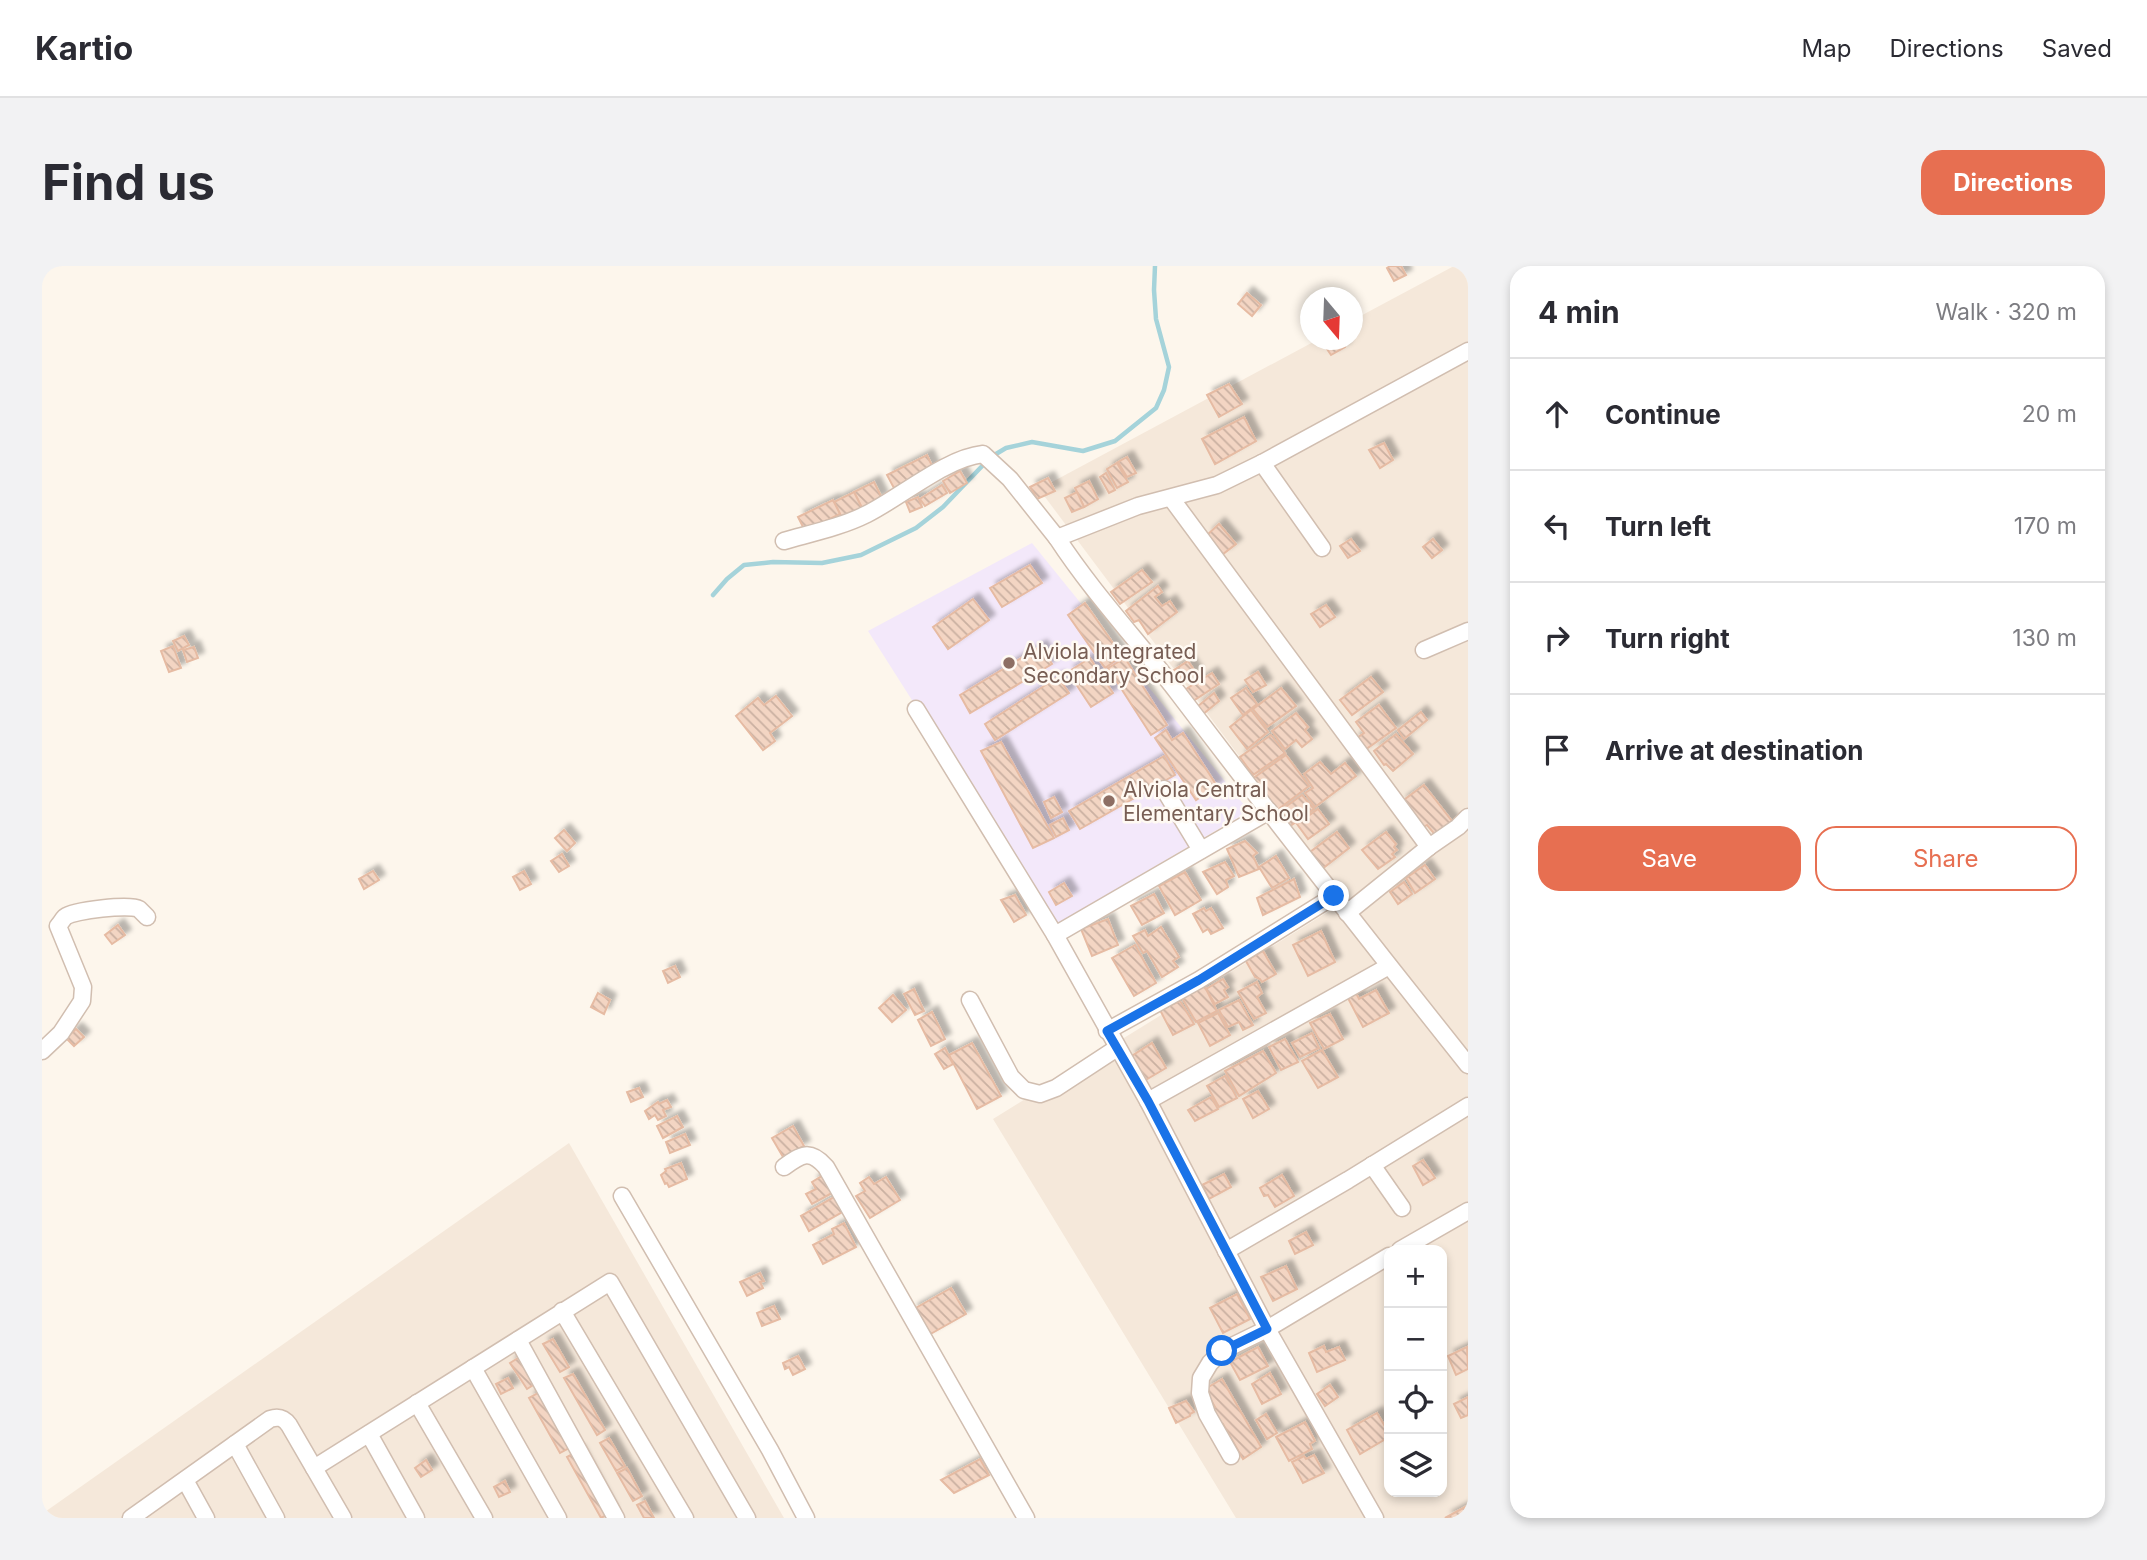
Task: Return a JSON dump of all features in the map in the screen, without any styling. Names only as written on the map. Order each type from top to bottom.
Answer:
[{"type":"street","points":[[1057,538],[1138,506],[1217,485],[1468,351]]},
{"type":"street","points":[[784,541],[849,522],[956,462],[972,455],[983,454],[1010,479],[1057,538],[1468,1065]]},
{"type":"street","points":[[1262,463],[1322,548]]},
{"type":"street","points":[[1171,498],[1429,847]]},
{"type":"street","points":[[1424,650],[1468,631]]},
{"type":"street","points":[[916,709],[1055,935],[1148,1101],[1267,1329],[1375,1518]]},
{"type":"street","points":[[1164,789],[1201,850]]},
{"type":"street","points":[[1055,935],[1269,811]]},
{"type":"street","points":[[1347,913],[1468,817]]},
{"type":"street","points":[[1107,1031],[1199,980],[1334,896]]},
{"type":"street","points":[[42,1051],[61,1033],[82,1001],[83,986],[58,926],[66,916],[82,910],[118,909],[128,906],[139,909],[147,917]]},
{"type":"street","points":[[1148,1101],[1389,966]]},
{"type":"street","points":[[970,1000],[1011,1077],[1024,1090],[1040,1094],[1056,1088],[1117,1048]]},
{"type":"street","points":[[1226,1251],[1468,1105]]},
{"type":"street","points":[[784,1167],[797,1157],[809,1155],[816,1156],[826,1167],[1026,1518]]},
{"type":"street","points":[[1372,1165],[1402,1208]]},
{"type":"street","points":[[622,1196],[770,1450],[806,1518]]},
{"type":"street","points":[[1409,1245],[1468,1211]]},
{"type":"street","points":[[1231,1457],[1207,1414],[1200,1393],[1201,1378],[1210,1363],[1222,1351],[1267,1329],[1384,1259]]},
{"type":"street","points":[[314,1468],[610,1282],[747,1518]]},
{"type":"street","points":[[562,1311],[685,1518]]},
{"type":"street","points":[[517,1340],[616,1518]]},
{"type":"street","points":[[473,1368],[558,1518]]},
{"type":"street","points":[[417,1403],[484,1518]]},
{"type":"street","points":[[135,1517],[270,1419],[281,1418],[289,1425],[343,1518]]},
{"type":"street","points":[[369,1434],[416,1518]]},
{"type":"street","points":[[235,1444],[276,1518]]},
{"type":"street","points":[[185,1480],[206,1518]]},
{"type":"shaded area","points":[[1454,266],[1468,266],[1468,1518],[1236,1518],[993,1119],[1347,900],[1039,489],[1300,349],[1363,350],[1363,315]]},
{"type":"shaded area","points":[[1032,543],[1249,811],[1055,925],[868,631]]},
{"type":"shaded area","points":[[569,1143],[784,1518],[42,1518],[42,1514]]},
{"type":"building","points":[[1401,266],[1406,275],[1394,281],[1387,268]]},
{"type":"building","points":[[1247,293],[1261,305],[1252,316],[1238,304]]},
{"type":"building","points":[[1229,384],[1242,404],[1219,417],[1207,395]]},
{"type":"building","points":[[1244,417],[1256,441],[1215,464],[1202,439]]},
{"type":"building","points":[[1384,443],[1393,460],[1380,468],[1369,450]]},
{"type":"building","points":[[927,455],[934,470],[895,490],[887,475]]},
{"type":"building","points":[[1127,457],[1136,473],[1127,477],[1118,462]]},
{"type":"building","points":[[1117,463],[1128,482],[1117,488],[1107,469]]},
{"type":"building","points":[[960,471],[967,483],[950,493],[943,481]]},
{"type":"building","points":[[1106,473],[1115,490],[1109,493],[1100,477]]},
{"type":"building","points":[[1048,478],[1055,491],[1037,499],[1030,487]]},
{"type":"building","points":[[1089,481],[1098,499],[1084,507],[1075,488]]},
{"type":"building","points":[[874,482],[882,498],[862,508],[854,492]]},
{"type":"building","points":[[942,485],[947,493],[925,506],[920,499]]},
{"type":"building","points":[[854,492],[862,508],[842,518],[834,502]]},
{"type":"building","points":[[1077,492],[1084,507],[1072,512],[1065,498]]},
{"type":"building","points":[[918,497],[922,507],[910,512],[906,502]]},
{"type":"building","points":[[833,500],[840,514],[805,531],[798,517]]},
{"type":"building","points":[[1219,524],[1236,544],[1223,554],[1207,535]]},
{"type":"building","points":[[1351,539],[1360,551],[1348,558],[1340,546]]},
{"type":"building","points":[[1433,539],[1442,550],[1432,558],[1423,547]]},
{"type":"building","points":[[1030,565],[1042,583],[1002,607],[990,588]]},
{"type":"building","points":[[1142,570],[1152,582],[1120,604],[1111,592]]},
{"type":"building","points":[[1158,586],[1162,592],[1155,597],[1162,606],[1170,601],[1177,612],[1148,634],[1139,620],[1134,622],[1126,611]]},
{"type":"building","points":[[973,599],[989,620],[948,649],[933,627]]},
{"type":"building","points":[[1085,603],[1122,656],[1105,668],[1068,615]]},
{"type":"building","points":[[1326,605],[1335,617],[1320,627],[1311,614]]},
{"type":"building","points":[[184,636],[189,645],[178,651],[173,641]]},
{"type":"building","points":[[173,646],[181,668],[169,672],[161,651]]},
{"type":"building","points":[[1041,646],[1052,664],[970,713],[960,695]]},
{"type":"building","points":[[194,647],[198,658],[187,662],[183,650]]},
{"type":"building","points":[[1090,658],[1113,693],[1091,707],[1068,672]]},
{"type":"building","points":[[1125,658],[1167,725],[1151,735],[1108,668]]},
{"type":"building","points":[[1188,661],[1196,673],[1179,684],[1171,672]]},
{"type":"building","points":[[1258,672],[1266,685],[1253,692],[1245,680]]},
{"type":"building","points":[[1212,673],[1219,684],[1193,701],[1186,689]]},
{"type":"building","points":[[1058,677],[1069,693],[995,740],[985,724]]},
{"type":"building","points":[[1371,677],[1383,692],[1352,715],[1340,700]]},
{"type":"building","points":[[1246,688],[1257,704],[1243,715],[1231,698]]},
{"type":"building","points":[[1281,688],[1296,706],[1267,727],[1253,709]]},
{"type":"building","points":[[1214,693],[1219,701],[1202,715],[1197,707]]},
{"type":"building","points":[[776,696],[792,716],[770,733],[775,741],[763,750],[736,716],[758,698],[764,705]]},
{"type":"building","points":[[1379,705],[1396,728],[1362,752],[1354,740],[1364,733],[1356,722]]},
{"type":"building","points":[[1251,710],[1268,732],[1247,749],[1230,727]]},
{"type":"building","points":[[1421,712],[1427,720],[1404,739],[1398,730]]},
{"type":"building","points":[[1296,713],[1308,727],[1305,730],[1312,739],[1302,747],[1296,740],[1285,749],[1272,731]]},
{"type":"building","points":[[1166,730],[1172,740],[1183,733],[1217,786],[1196,800],[1155,738]]},
{"type":"building","points":[[1396,734],[1413,754],[1393,771],[1384,765],[1374,751]]},
{"type":"building","points":[[1271,735],[1285,753],[1253,775],[1240,757]]},
{"type":"building","points":[[1001,742],[1054,838],[1033,848],[981,751]]},
{"type":"building","points":[[1286,755],[1309,786],[1276,811],[1252,779]]},
{"type":"building","points":[[1164,756],[1175,775],[1080,829],[1069,811]]},
{"type":"building","points":[[1320,762],[1331,774],[1345,763],[1356,776],[1315,807],[1305,793],[1313,788],[1304,774]]},
{"type":"building","points":[[1424,785],[1455,825],[1437,837],[1427,825],[1420,829],[1401,802]]},
{"type":"building","points":[[1302,795],[1314,809],[1289,827],[1277,813]]},
{"type":"building","points":[[1054,797],[1062,812],[1051,818],[1044,802]]},
{"type":"building","points":[[1318,809],[1329,824],[1308,839],[1297,824]]},
{"type":"building","points":[[1063,818],[1069,830],[1056,837],[1050,825]]},
{"type":"building","points":[[564,830],[575,843],[567,851],[555,838]]},
{"type":"building","points":[[1337,832],[1349,848],[1322,869],[1310,852]]},
{"type":"building","points":[[1386,832],[1396,844],[1394,847],[1397,850],[1392,854],[1395,857],[1378,869],[1362,850]]},
{"type":"building","points":[[1245,841],[1257,853],[1253,856],[1259,869],[1239,877],[1227,849]]},
{"type":"building","points":[[562,854],[569,866],[559,872],[551,861]]},
{"type":"building","points":[[1276,856],[1289,878],[1272,888],[1259,867]]},
{"type":"building","points":[[1225,862],[1234,876],[1226,880],[1228,887],[1217,894],[1203,872]]},
{"type":"building","points":[[1425,865],[1435,879],[1415,893],[1406,878]]},
{"type":"building","points":[[373,871],[379,880],[364,889],[359,879]]},
{"type":"building","points":[[524,871],[531,884],[520,890],[513,877]]},
{"type":"building","points":[[1185,872],[1201,900],[1175,915],[1159,886]]},
{"type":"building","points":[[1294,879],[1300,897],[1263,915],[1257,898]]},
{"type":"building","points":[[1404,882],[1412,894],[1398,904],[1390,892]]},
{"type":"building","points":[[1064,883],[1072,896],[1056,905],[1049,892]]},
{"type":"building","points":[[1154,894],[1164,913],[1142,925],[1131,906]]},
{"type":"building","points":[[1015,895],[1026,915],[1014,922],[1001,900]]},
{"type":"building","points":[[1204,908],[1206,911],[1211,908],[1223,928],[1211,934],[1208,929],[1203,932],[1193,914]]},
{"type":"building","points":[[1108,919],[1118,945],[1092,956],[1081,929]]},
{"type":"building","points":[[118,925],[125,935],[112,944],[105,935]]},
{"type":"building","points":[[1161,927],[1179,957],[1173,961],[1178,967],[1162,977],[1147,951],[1143,953],[1133,936],[1145,930],[1148,936]]},
{"type":"building","points":[[1321,931],[1335,962],[1308,976],[1293,945]]},
{"type":"building","points":[[1135,945],[1156,983],[1134,996],[1112,958]]},
{"type":"building","points":[[1263,951],[1276,974],[1262,982],[1255,977],[1246,961]]},
{"type":"building","points":[[675,966],[680,977],[668,983],[663,971]]},
{"type":"building","points":[[1223,979],[1228,987],[1224,990],[1228,997],[1215,1004],[1206,989]]},
{"type":"building","points":[[1257,982],[1262,993],[1257,997],[1266,1013],[1254,1019],[1238,992]]},
{"type":"building","points":[[1203,983],[1217,1011],[1196,1022],[1181,996]]},
{"type":"building","points":[[914,989],[924,1011],[915,1015],[904,994]]},
{"type":"building","points":[[1376,990],[1389,1013],[1363,1027],[1348,998],[1356,993],[1359,999]]},
{"type":"building","points":[[598,993],[610,1000],[604,1014],[591,1007]]},
{"type":"building","points":[[893,995],[906,1010],[892,1022],[879,1008]]},
{"type":"building","points":[[1239,1000],[1253,1025],[1243,1030],[1239,1022],[1228,1027],[1219,1010]]},
{"type":"building","points":[[1180,1001],[1194,1024],[1173,1035],[1160,1010]]},
{"type":"building","points":[[932,1012],[945,1039],[931,1046],[918,1020]]},
{"type":"building","points":[[1218,1013],[1230,1035],[1210,1046],[1198,1023]]},
{"type":"building","points":[[1330,1014],[1343,1039],[1324,1049],[1310,1023]]},
{"type":"building","points":[[76,1029],[84,1037],[74,1046],[66,1038]]},
{"type":"building","points":[[1312,1033],[1319,1048],[1300,1057],[1292,1043]]},
{"type":"building","points":[[1285,1039],[1298,1062],[1281,1070],[1269,1047]]},
{"type":"building","points":[[972,1043],[1001,1096],[977,1109],[949,1055]]},
{"type":"building","points":[[1152,1043],[1166,1068],[1144,1081],[1130,1057]]},
{"type":"building","points":[[945,1048],[953,1064],[944,1069],[935,1054]]},
{"type":"building","points":[[1322,1050],[1338,1077],[1318,1088],[1302,1061]]},
{"type":"building","points":[[1263,1051],[1276,1073],[1239,1096],[1225,1071]]},
{"type":"building","points":[[1225,1076],[1237,1098],[1219,1107],[1207,1086]]},
{"type":"building","points":[[639,1088],[643,1097],[631,1102],[627,1092]]},
{"type":"building","points":[[1258,1091],[1269,1109],[1253,1118],[1243,1099]]},
{"type":"building","points":[[1211,1097],[1218,1109],[1195,1121],[1188,1110]]},
{"type":"building","points":[[667,1100],[671,1107],[663,1110],[666,1116],[658,1120],[655,1115],[649,1119],[645,1111],[658,1102],[659,1104]]},
{"type":"building","points":[[677,1116],[683,1127],[663,1138],[657,1126]]},
{"type":"building","points":[[793,1126],[804,1146],[783,1157],[772,1138]]},
{"type":"building","points":[[685,1134],[690,1145],[670,1153],[666,1142]]},
{"type":"building","points":[[1423,1160],[1435,1178],[1423,1185],[1413,1166]]},
{"type":"building","points":[[681,1163],[687,1179],[669,1187],[661,1175],[665,1169]]},
{"type":"building","points":[[1224,1174],[1231,1187],[1209,1199],[1202,1185]]},
{"type":"building","points":[[1282,1175],[1294,1196],[1275,1207],[1260,1188]]},
{"type":"building","points":[[822,1176],[832,1193],[812,1204],[806,1194],[816,1189],[812,1182]]},
{"type":"building","points":[[869,1177],[874,1184],[886,1177],[900,1200],[870,1218],[856,1196],[865,1191],[860,1183]]},
{"type":"building","points":[[836,1196],[844,1211],[809,1231],[801,1216]]},
{"type":"building","points":[[844,1223],[856,1247],[823,1264],[813,1245],[834,1234],[832,1229]]},
{"type":"building","points":[[1306,1232],[1313,1245],[1295,1254],[1289,1241]]},
{"type":"building","points":[[1286,1266],[1297,1289],[1273,1301],[1261,1277]]},
{"type":"building","points":[[760,1273],[764,1281],[760,1282],[763,1288],[747,1296],[740,1282]]},
{"type":"building","points":[[951,1288],[966,1314],[927,1336],[912,1310]]},
{"type":"building","points":[[1237,1294],[1250,1319],[1223,1333],[1210,1308]]},
{"type":"building","points":[[774,1306],[780,1319],[762,1326],[757,1313]]},
{"type":"building","points":[[553,1339],[569,1367],[560,1372],[543,1344]]},
{"type":"building","points":[[1324,1346],[1326,1352],[1339,1347],[1345,1360],[1317,1372],[1309,1353]]},
{"type":"building","points":[[1258,1347],[1268,1366],[1240,1380],[1230,1362]]},
{"type":"building","points":[[1467,1347],[1468,1369],[1456,1375],[1448,1356]]},
{"type":"building","points":[[798,1356],[805,1369],[793,1375],[789,1367],[785,1369],[783,1363]]},
{"type":"building","points":[[518,1358],[535,1384],[527,1389],[510,1363]]},
{"type":"building","points":[[1270,1373],[1281,1394],[1262,1404],[1252,1384]]},
{"type":"building","points":[[573,1374],[605,1430],[597,1435],[564,1378]]},
{"type":"building","points":[[508,1378],[513,1388],[501,1394],[496,1384]]},
{"type":"building","points":[[1222,1379],[1261,1447],[1243,1459],[1223,1424],[1219,1426],[1211,1409],[1215,1407],[1205,1389]]},
{"type":"building","points":[[1330,1385],[1338,1397],[1325,1406],[1317,1394]]},
{"type":"building","points":[[538,1393],[569,1448],[560,1453],[529,1398]]},
{"type":"building","points":[[1468,1397],[1468,1415],[1461,1418],[1454,1404]]},
{"type":"building","points":[[1186,1401],[1194,1412],[1176,1423],[1169,1408]]},
{"type":"building","points":[[1377,1413],[1384,1425],[1384,1440],[1360,1454],[1347,1430]]},
{"type":"building","points":[[1266,1414],[1277,1433],[1267,1439],[1256,1420]]},
{"type":"building","points":[[1305,1422],[1315,1441],[1310,1444],[1312,1449],[1289,1461],[1276,1437]]},
{"type":"building","points":[[609,1438],[625,1466],[616,1471],[600,1443]]},
{"type":"building","points":[[578,1451],[611,1513],[601,1518],[567,1457]]},
{"type":"building","points":[[1314,1455],[1324,1473],[1303,1483],[1292,1462]]},
{"type":"building","points":[[980,1459],[989,1475],[954,1493],[941,1480]]},
{"type":"building","points":[[426,1460],[432,1470],[421,1477],[415,1468]]},
{"type":"building","points":[[627,1468],[642,1496],[633,1501],[617,1473]]},
{"type":"building","points":[[505,1481],[510,1492],[499,1497],[494,1487]]},
{"type":"building","points":[[645,1501],[654,1518],[644,1518],[637,1505]]},
{"type":"building","points":[[1465,1507],[1468,1518],[1445,1518]]},
{"type":"waterway","points":[[991,457],[1006,448],[1032,442],[1083,451],[1115,441],[1156,408],[1164,390],[1169,367],[1156,319],[1155,266]]},
{"type":"waterway","points":[[713,595],[744,565],[773,562],[822,563],[861,555],[916,528],[943,507],[985,463]]},
{"type":"place","name":"Alviola Integrated Secondary School","points":[[1009,663]]},
{"type":"place","name":"Alviola Central Elementary School","points":[[1109,801]]},
{"type":"route","points":[[1222,1351],[1267,1329],[1148,1101],[1107,1031],[1199,980],[1334,896]]}]
